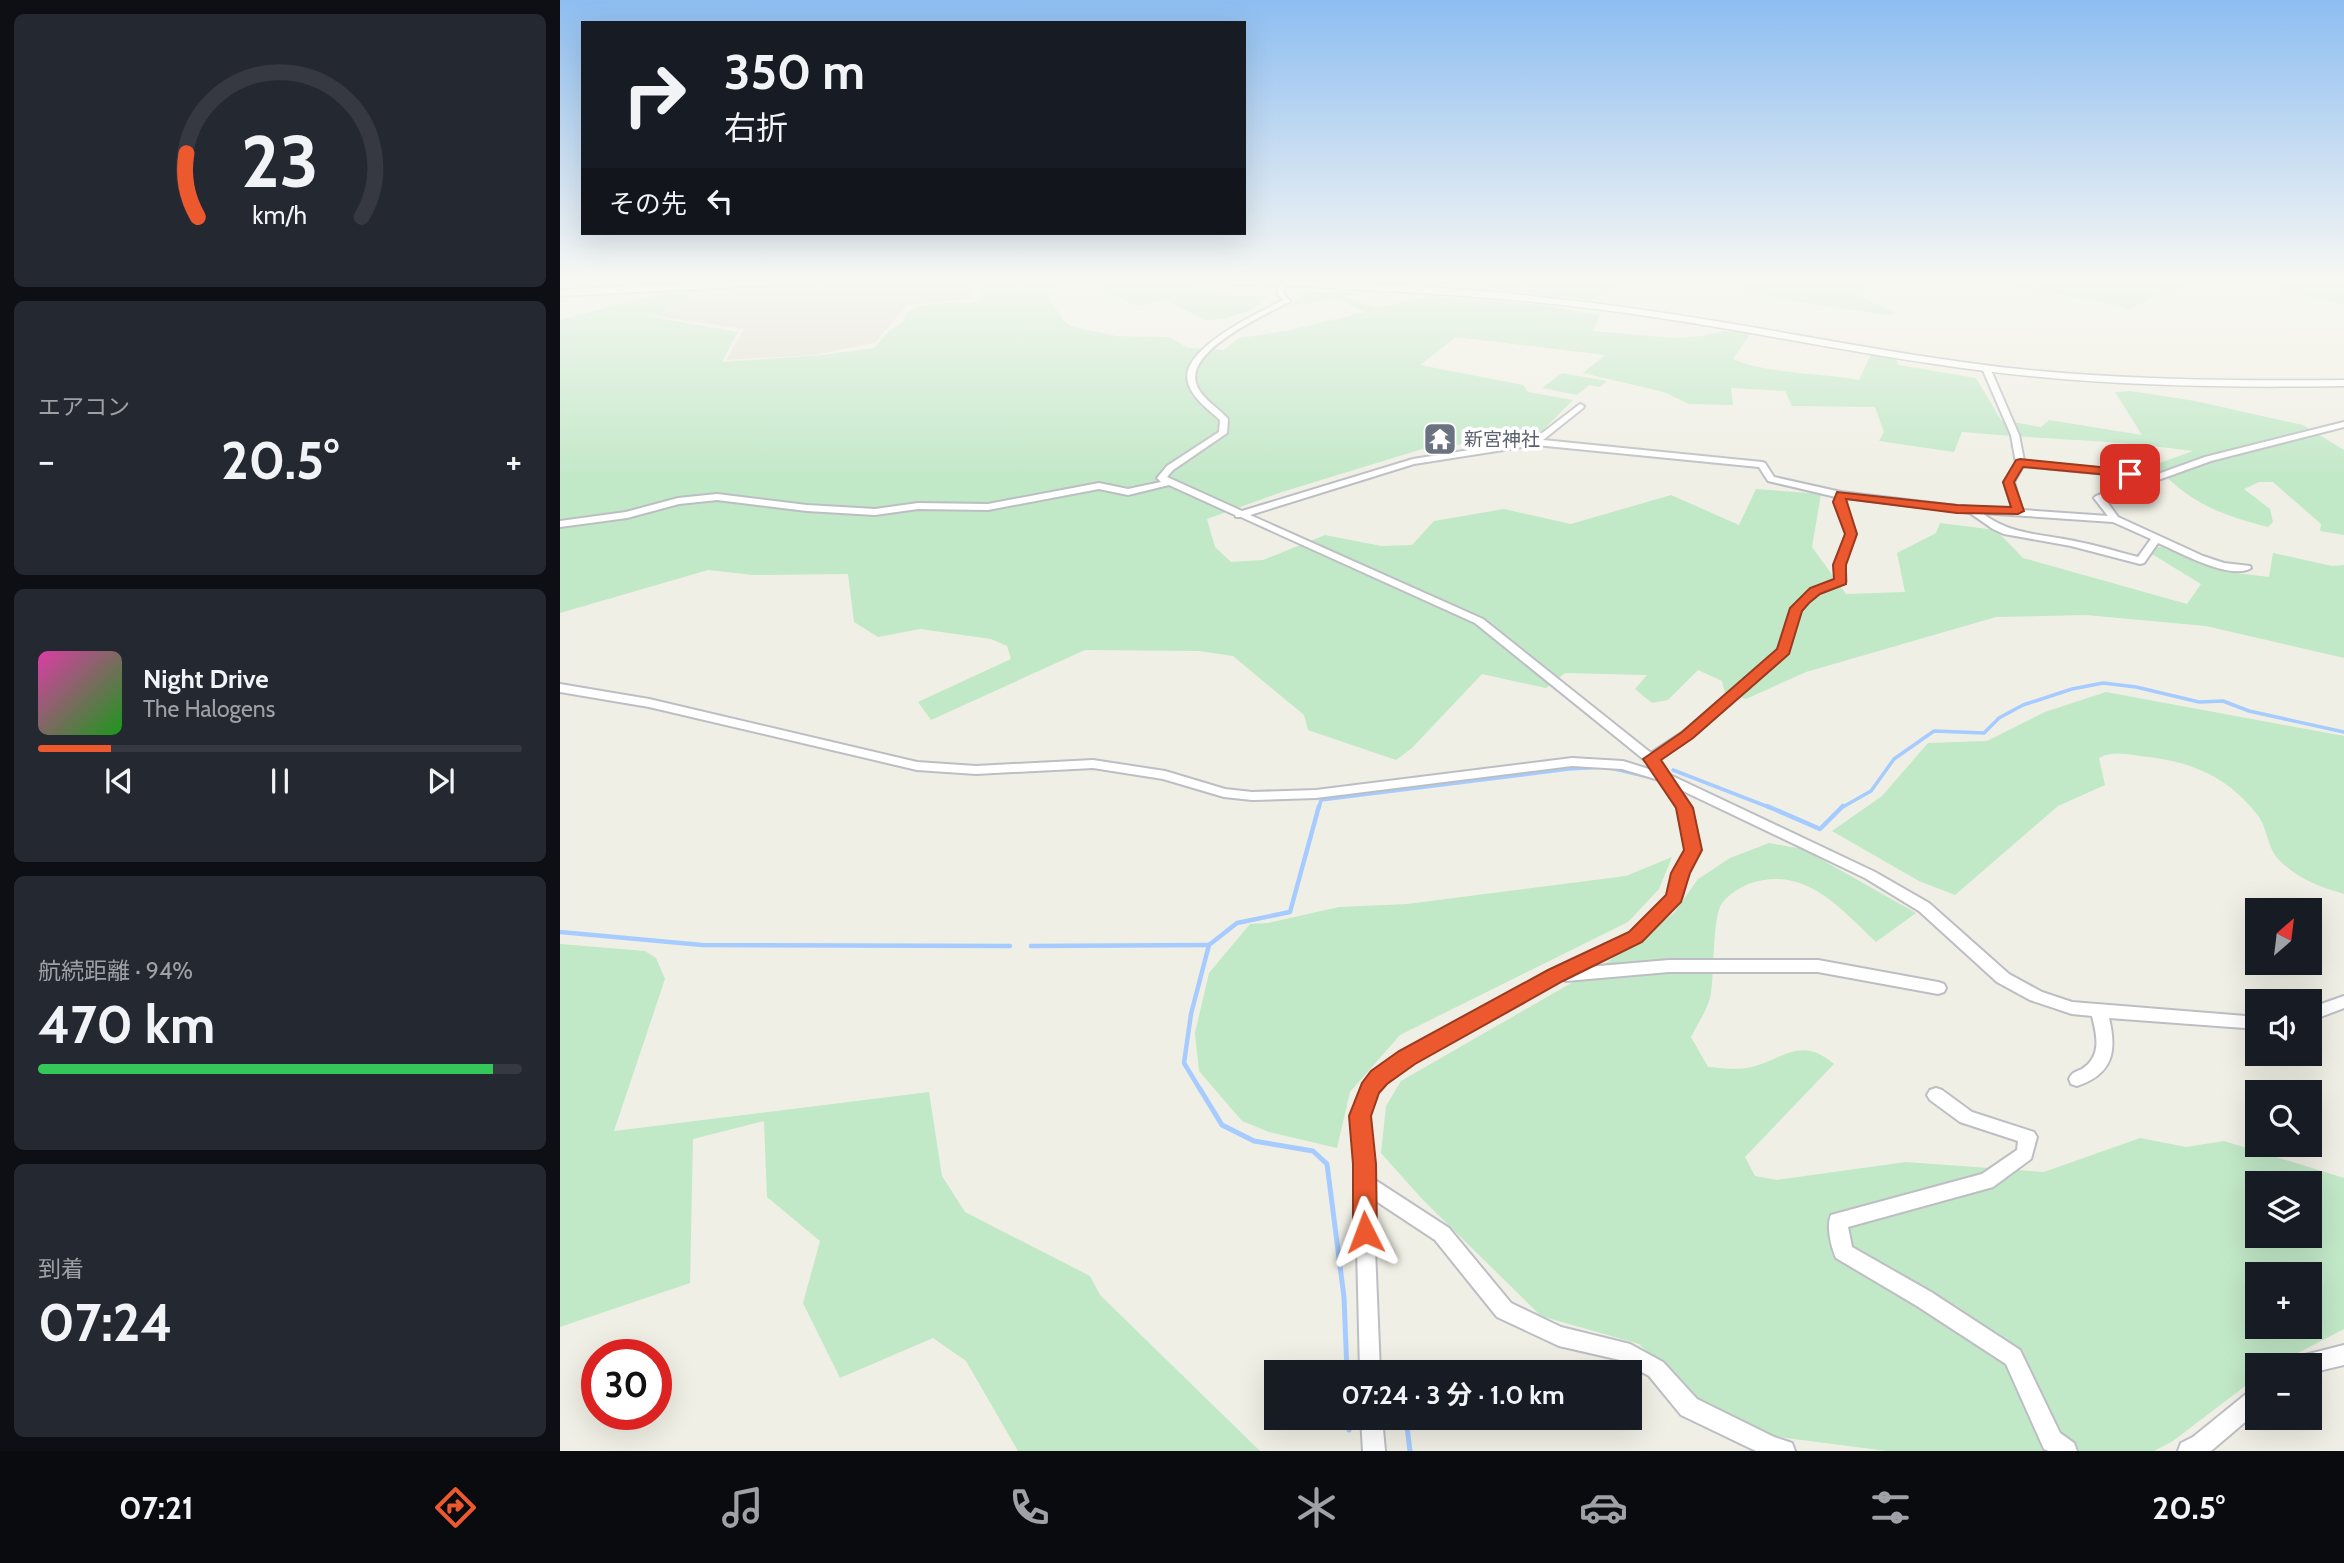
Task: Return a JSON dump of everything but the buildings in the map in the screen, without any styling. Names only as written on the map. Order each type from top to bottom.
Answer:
[{"type":"main road","points":[[1861,348],[1986,368],[2170,383],[2344,383]]},
{"type":"street","points":[[1208,348],[1193,367],[1191,379],[1197,396],[1224,419],[1223,433],[1170,468],[1161,478],[1479,621],[1651,759],[1685,808],[1693,850],[1681,873],[1675,897],[1636,937],[1555,976],[1407,1058],[1379,1077],[1369,1089],[1360,1116],[1364,1164],[1370,1360]]},
{"type":"street","points":[[1986,368],[2015,435],[2020,463],[2008,482],[2018,511]]},
{"type":"street","points":[[1536,442],[1580,406]]},
{"type":"street","points":[[2116,519],[2099,498],[2208,459],[2344,424]]},
{"type":"street","points":[[1239,515],[1413,462],[1536,442],[1762,465],[1771,479],[1841,495],[1971,509],[2116,519],[2223,566],[2246,568]]},
{"type":"street","points":[[2020,463],[2157,476]]},
{"type":"street","points":[[560,524],[627,514],[678,501],[718,497],[807,508],[876,512],[918,506],[988,507],[1099,486],[1128,492],[1167,482]]},
{"type":"street","points":[[1651,759],[1688,735],[1783,651],[1795,611],[1804,600],[1815,591],[1841,581],[1839,565],[1851,534],[1839,502],[1841,495]]},
{"type":"street","points":[[1971,509],[1989,525],[2014,536],[2070,543],[2140,561],[2157,538]]},
{"type":"street","points":[[560,688],[649,702],[934,768],[976,770],[1093,764],[1165,775],[1224,793],[1252,796],[1316,794],[1572,762],[1623,765],[1666,779],[1870,875],[1924,907],[2003,978],[2036,996],[2072,1008],[2245,1022]]},
{"type":"street","points":[[1555,976],[1669,966],[1818,966],[1938,988]]},
{"type":"street","points":[[2322,1010],[2344,1002]]},
{"type":"street","points":[[2077,1079],[2091,1073],[2102,1061],[2107,1043],[2099,1011]]},
{"type":"street","points":[[1936,1095],[1966,1117],[2028,1137],[2025,1154],[1987,1181],[1838,1221],[1843,1252],[1924,1299],[2013,1357],[2052,1441],[2066,1451]]},
{"type":"street","points":[[1363,1182],[1442,1234],[1504,1310],[1559,1336],[1623,1351],[1656,1369],[1689,1408],[1784,1451]]},
{"type":"street","points":[[2322,1360],[2344,1355]]},
{"type":"street","points":[[2189,1451],[2201,1445],[2245,1407]]},
{"type":"street","points":[[1372,1430],[1374,1451]]},
{"type":"shaded area","points":[[733,348],[851,348],[814,355],[726,360]]},
{"type":"green space","points":[[560,348],[730,348],[722,362],[822,355],[874,348],[1224,350],[1227,348],[1442,348],[1420,365],[1523,385],[1528,392],[1573,400],[1543,430],[1528,439],[1429,447],[1282,492],[1207,519],[1215,547],[1231,562],[1263,560],[1325,535],[1381,546],[1412,545],[1434,521],[1504,509],[1571,524],[1671,495],[1739,525],[1756,489],[1821,494],[1812,547],[1846,594],[1905,592],[1897,553],[1936,533],[1940,523],[1996,530],[2023,558],[2187,604],[2201,584],[2142,548],[2163,547],[2228,572],[2269,577],[2273,553],[2332,566],[2344,565],[2344,658],[2206,626],[2086,615],[1996,617],[1806,672],[1746,699],[1725,693],[1722,681],[1698,670],[1668,700],[1652,703],[1635,689],[1647,675],[1565,673],[1546,688],[1482,674],[1412,748],[1396,760],[1308,730],[1304,715],[1233,656],[1199,651],[1085,650],[931,720],[918,702],[1011,659],[1007,646],[991,639],[920,629],[878,637],[854,622],[848,574],[753,575],[708,570],[560,613]]},
{"type":"green space","points":[[1545,348],[1741,348],[1733,359],[1746,364],[1859,380],[1871,354],[1896,359],[1899,365],[1976,378],[2001,420],[2041,427],[2049,420],[2142,435],[2115,392],[2131,391],[2195,401],[2303,425],[2344,450],[2344,535],[2320,531],[2321,524],[2273,482],[2259,482],[2244,489],[2270,509],[2273,522],[2268,527],[2219,512],[2193,498],[2154,465],[2193,451],[1962,432],[1954,452],[1879,441],[1884,432],[1875,407],[1792,406],[1785,391],[1731,388],[1733,405],[1689,404],[1664,392],[1583,373],[1605,355]]},
{"type":"green space","points":[[1562,373],[1607,381],[1600,387],[1589,385],[1577,395],[1542,388]]},
{"type":"green space","points":[[2106,692],[2344,736],[2344,894],[2309,882],[2279,860],[2256,813],[2218,779],[2173,761],[2129,754],[2099,758],[2105,785],[2058,806],[1955,895],[1919,881],[1832,831],[1882,796],[1928,743],[1987,741],[2045,712]]},
{"type":"green space","points":[[1769,843],[1803,849],[1916,913],[1876,942],[1834,903],[1803,884],[1768,879],[1748,884],[1732,893],[1722,903],[1716,924],[1710,998],[1691,1037],[1708,1067],[1747,1068],[1801,1050],[1822,1055],[1834,1064],[1745,1157],[1755,1176],[1777,1180],[1906,1162],[2044,1172],[2140,1138],[2186,1147],[2224,1141],[2245,1147],[2245,1157],[2276,1157],[2321,1171],[2245,1171],[2245,1248],[2322,1248],[2322,1171],[2344,1178],[2344,1329],[2298,1353],[2245,1353],[2245,1386],[2173,1441],[2154,1451],[1887,1451],[1770,1436],[1695,1399],[1639,1344],[1541,1316],[1423,1200],[1381,1153],[1386,1106],[1401,1081],[1606,963],[1674,913],[1698,879],[1730,858]]},
{"type":"green space","points":[[1672,857],[1659,889],[1628,922],[1400,1035],[1350,1092],[1337,1148],[1269,1132],[1242,1121],[1199,1071],[1195,1033],[1209,973],[1250,924],[1268,923],[1339,907],[1407,904],[1626,876]]},
{"type":"green space","points":[[560,944],[645,951],[656,958],[665,979],[614,1131],[929,1092],[942,1176],[965,1212],[1090,1276],[1100,1295],[1260,1451],[1018,1451],[966,1361],[933,1338],[840,1378],[803,1303],[820,1241],[767,1197],[764,1121],[693,1139],[690,1283],[560,1327]]},
{"type":"waterway","points":[[1841,808],[1871,791],[1894,759],[1934,731],[1984,733],[1999,718],[2023,705],[2072,689],[2103,683],[2136,687],[2199,702],[2223,701],[2249,711],[2344,732]]},
{"type":"waterway","points":[[1319,808],[1321,800],[1569,769],[1606,767],[1653,778]]},
{"type":"waterway","points":[[1673,770],[1771,808]]},
{"type":"waterway","points":[[1209,945],[1237,923],[1290,912],[1319,806]]},
{"type":"waterway","points":[[1767,806],[1820,829],[1841,808]]},
{"type":"waterway","points":[[560,932],[702,945],[1010,946]]},
{"type":"waterway","points":[[1031,946],[1209,945]]},
{"type":"waterway","points":[[1201,1091],[1184,1063],[1191,1014],[1209,945]]},
{"type":"waterway","points":[[1200,1089],[1222,1125],[1254,1141],[1313,1151],[1327,1164],[1344,1297],[1347,1360]]},
{"type":"waterway","points":[[1407,1430],[1410,1451]]},
{"type":"place","name":"新宮神社","points":[[1440,439]]},
{"type":"route","points":[[1365,1232],[1360,1116],[1369,1089],[1379,1077],[1407,1058],[1555,976],[1636,937],[1675,897],[1681,873],[1693,850],[1685,808],[1651,759],[1688,735],[1783,651],[1795,611],[1804,600],[1815,591],[1841,581],[1839,565],[1851,534],[1839,502],[1841,495],[1957,509],[2018,511],[2008,482],[2020,463],[2130,474]]}]
